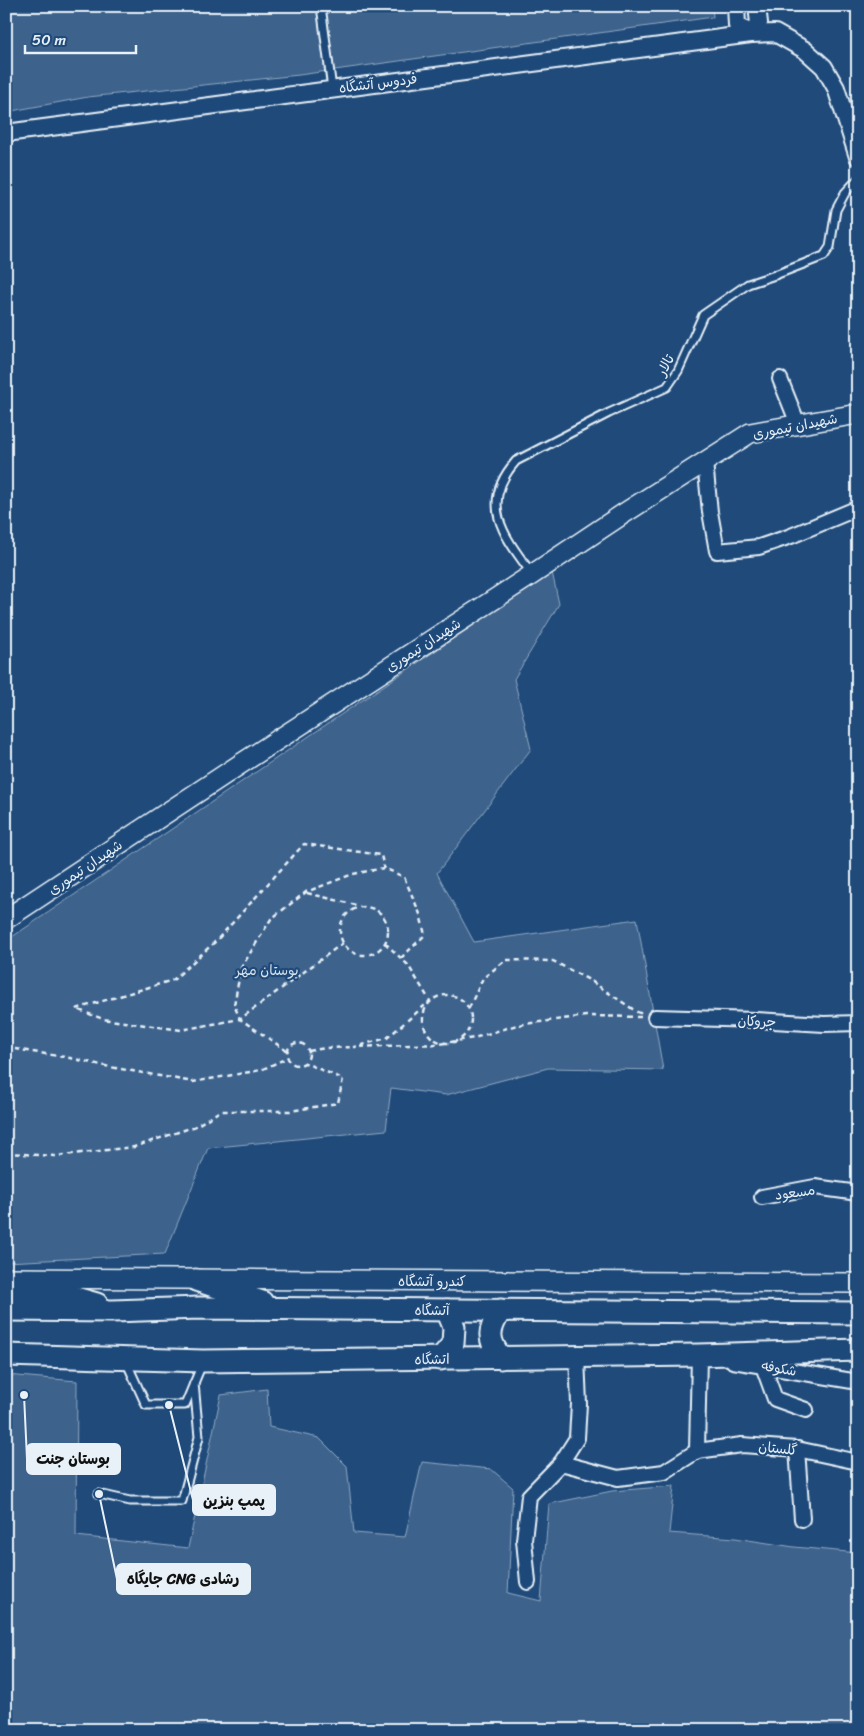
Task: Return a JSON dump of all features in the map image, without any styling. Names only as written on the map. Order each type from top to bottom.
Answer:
[{"type":"main road","name":"شهیدان تیموری","points":[[6,920],[239,765],[750,433],[858,414]]},
{"type":"main road","name":"کندرو آتشگاه","points":[[6,1278],[858,1283]]},
{"type":"main road","points":[[196,1280],[281,1308]]},
{"type":"main road","points":[[6,1293],[62,1294],[90,1301],[113,1311]]},
{"type":"main road","name":"آتشگاه","points":[[6,1310],[113,1311],[281,1308],[858,1313]]},
{"type":"main road","points":[[440,1359],[453,1344],[454,1327],[447,1310]]},
{"type":"main road","points":[[500,1358],[493,1347],[490,1336],[493,1322],[501,1310]]},
{"type":"main road","name":"اتشگاه","points":[[6,1355],[203,1361],[699,1355],[858,1350]]},
{"type":"street","points":[[736,6],[737,25],[751,34],[759,23],[757,6]]},
{"type":"street","name":"فردوس آتشگاه","points":[[6,133],[751,34],[775,33],[805,50],[824,67],[836,88],[858,156]]},
{"type":"street","points":[[780,379],[798,424]]},
{"type":"street","points":[[705,462],[710,512],[717,551],[759,547],[792,536],[858,508]]},
{"type":"street","name":"جروکان","points":[[655,1018],[756,1020],[824,1024],[858,1023]]},
{"type":"street","name":"مسعود","points":[[762,1197],[816,1187],[858,1194]]},
{"type":"street","points":[[561,1462],[618,1478],[664,1472],[697,1450],[699,1355]]},
{"type":"street","name":"شکوفه","points":[[699,1355],[858,1382]]},
{"type":"street","points":[[528,1582],[524,1540],[529,1496],[561,1462],[577,1438],[579,1404],[577,1357]]},
{"type":"street","points":[[763,1366],[775,1399],[806,1410]]},
{"type":"street","name":"گلستان","points":[[697,1450],[742,1445],[797,1449],[858,1462]]},
{"type":"street","points":[[797,1449],[802,1519]]},
{"type":"lane","points":[[321,6],[332,89]]},
{"type":"lane","name":"تالار","points":[[532,575],[503,532],[498,516],[497,497],[505,473],[516,461],[609,413],[667,387],[678,370],[703,315],[748,284],[775,276],[824,256],[830,247],[836,210],[845,193],[858,179]]},
{"type":"lane","points":[[125,1358],[146,1405],[185,1405],[203,1361]]},
{"type":"lane","points":[[99,1494],[130,1501],[182,1501],[199,1437],[194,1383]]},
{"type":"path","points":[[343,943],[240,1019],[181,1030],[102,1019],[76,1009],[173,980],[216,941],[304,844],[381,855],[384,868]]},
{"type":"path","points":[[287,1051],[240,1019],[234,1005],[241,968],[271,919],[306,892],[353,874],[384,868],[404,877],[420,914],[425,935],[401,958]]},
{"type":"path","points":[[306,892],[361,907]]},
{"type":"path","points":[[369,907],[376,910],[386,921],[388,936],[379,950],[372,954],[356,954],[343,943],[340,936],[342,920],[354,908],[369,907]]},
{"type":"path","points":[[385,943],[408,965],[430,1001]]},
{"type":"path","points":[[469,1008],[484,978],[506,960],[553,961],[591,981],[637,1012],[655,1018]]},
{"type":"path","points":[[309,1051],[325,1048],[422,1046],[454,1042],[462,1038],[467,1032],[471,1016],[469,1008],[465,1002],[451,995],[436,996],[387,1038],[354,1047]]},
{"type":"path","points":[[430,1001],[425,1007],[423,1015],[426,1031],[431,1037],[446,1043],[474,1038],[517,1025],[586,1016],[655,1018]]},
{"type":"path","points":[[6,1153],[55,1156],[134,1147],[196,1126],[220,1111],[290,1111],[338,1103],[343,1079],[305,1063],[295,1065],[287,1058],[287,1051],[292,1045],[299,1043],[306,1046],[309,1051],[309,1057],[305,1063]]},
{"type":"path","points":[[6,1050],[70,1058],[193,1082],[261,1070],[287,1058]]},
{"type":"green space","points":[[6,6],[712,6],[713,17],[299,75],[88,97],[6,112]]},
{"type":"green space","name":"بوستان مهر","points":[[552,572],[559,604],[514,679],[531,749],[437,873],[474,942],[637,919],[663,1070],[548,1068],[446,1095],[391,1088],[386,1130],[208,1148],[165,1254],[6,1262],[6,941]]},
{"type":"green space","points":[[6,1375],[77,1381],[76,1536],[188,1548],[221,1395],[267,1389],[269,1427],[319,1438],[347,1466],[354,1533],[405,1537],[422,1462],[491,1469],[513,1488],[508,1593],[541,1601],[549,1504],[612,1491],[674,1486],[669,1533],[735,1538],[794,1547],[858,1553],[858,1730],[6,1730]]},
{"type":"place","name":"بوستان جنت","points":[[24,1395]]},
{"type":"place","name":"پمپ بنزین","points":[[169,1405]]},
{"type":"place","name":"جایگاه CNG رشادی","points":[[99,1494]]}]
